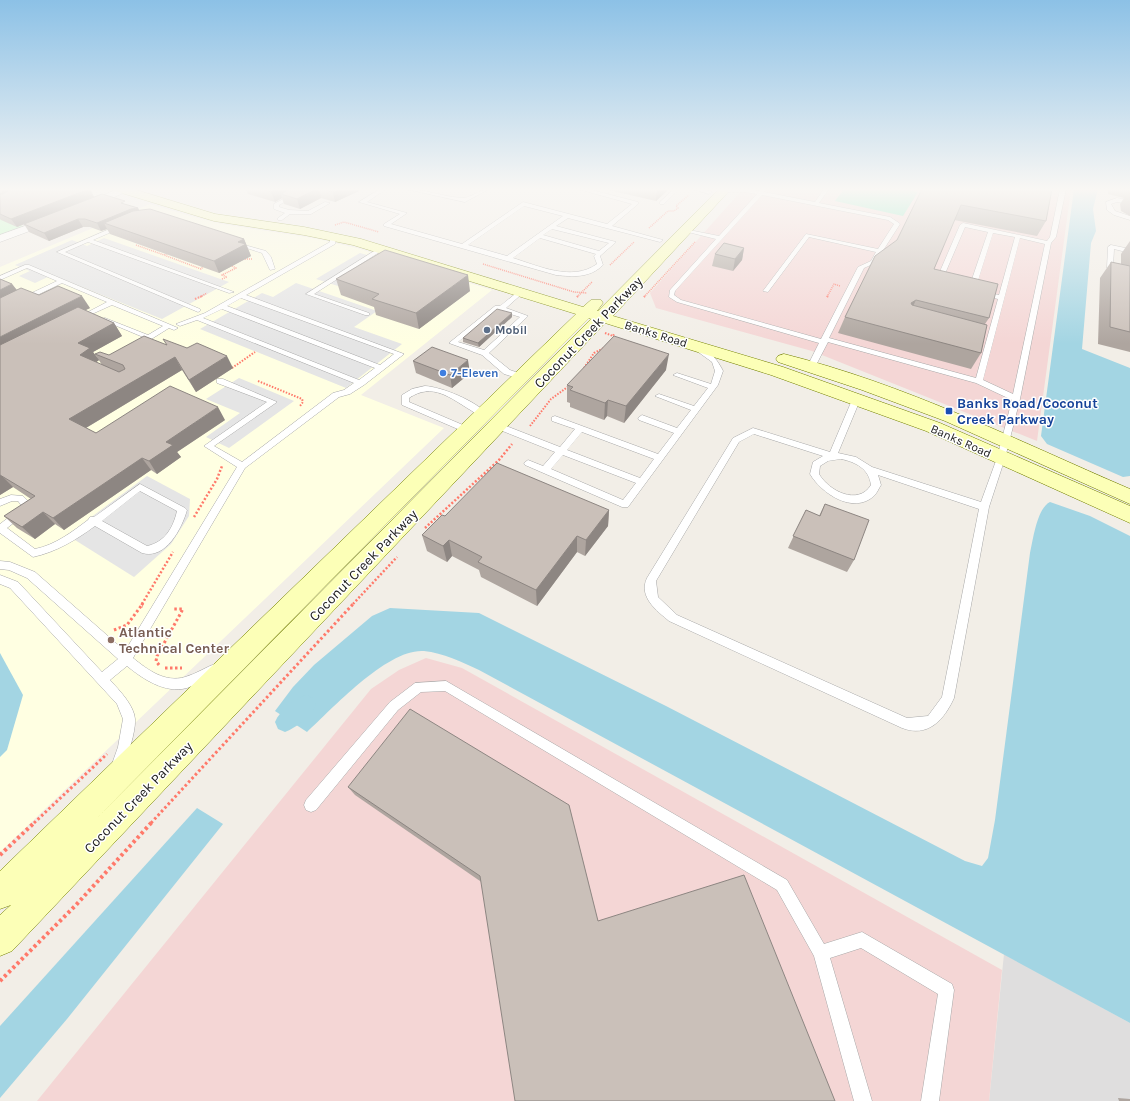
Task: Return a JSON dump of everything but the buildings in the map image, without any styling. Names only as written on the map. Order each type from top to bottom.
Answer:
[{"type":"street","name":"Banks Road","points":[[344,240],[380,249],[777,371],[933,427],[1130,515]]},
{"type":"street","name":"Banks Road","points":[[380,240],[600,316],[811,367],[901,398],[1006,440],[1130,497]]},
{"type":"street","name":"Coconut Creek Parkway","points":[[0,939],[483,424],[521,377],[600,316],[611,288],[660,240]]},
{"type":"street","name":"Coconut Creek Parkway","points":[[0,893],[236,658],[483,424],[600,316],[676,240]]},
{"type":"lane","points":[[87,240],[60,252],[198,310]]},
{"type":"lane","points":[[89,240],[231,292]]},
{"type":"lane","points":[[180,324],[197,318],[221,306],[333,242],[333,240]]},
{"type":"lane","points":[[443,240],[570,276],[587,274],[595,270],[600,265],[600,261],[597,256],[613,242],[606,240]]},
{"type":"lane","points":[[463,246],[471,240]]},
{"type":"lane","points":[[508,258],[533,240]]},
{"type":"lane","points":[[555,240],[600,253]]},
{"type":"lane","points":[[718,240],[672,292],[671,296],[679,301],[979,381],[1016,399]]},
{"type":"lane","points":[[766,292],[804,240]]},
{"type":"lane","points":[[832,240],[880,251]]},
{"type":"lane","points":[[811,367],[861,267],[873,262],[887,240]]},
{"type":"lane","points":[[944,286],[937,284],[956,240]]},
{"type":"lane","points":[[987,240],[968,290],[1002,298]]},
{"type":"lane","points":[[979,381],[987,340],[1002,298],[1017,240]]},
{"type":"lane","points":[[1037,240],[1048,243]]},
{"type":"lane","points":[[984,507],[869,469],[856,460],[833,456],[753,432],[736,440],[650,581],[649,594],[655,603],[673,618],[906,724],[926,724],[938,715],[948,698],[984,507],[1006,440],[1016,399],[1048,243],[1050,240]]},
{"type":"lane","points":[[231,241],[264,252],[268,257],[272,269]]},
{"type":"lane","points":[[1130,251],[1110,247],[1110,268],[1130,272]]},
{"type":"lane","points":[[367,314],[309,294],[380,249]]},
{"type":"lane","points":[[0,278],[27,266],[171,327],[134,345]]},
{"type":"lane","points":[[0,311],[62,281]]},
{"type":"lane","points":[[502,308],[521,292]]},
{"type":"lane","points":[[102,680],[126,660],[242,466],[336,395],[347,392],[400,354],[240,295]]},
{"type":"lane","points":[[112,302],[88,315],[148,338]]},
{"type":"lane","points":[[221,306],[382,368]]},
{"type":"lane","points":[[485,353],[504,335],[511,325],[525,316],[497,307],[467,335],[453,343],[485,353],[507,372],[521,377]]},
{"type":"lane","points":[[197,318],[361,383]]},
{"type":"lane","points":[[496,333],[504,335]]},
{"type":"lane","points":[[486,342],[494,344]]},
{"type":"lane","points":[[528,463],[625,505],[712,388],[720,371],[715,362],[697,347]]},
{"type":"lane","points":[[677,375],[712,388]]},
{"type":"lane","points":[[220,381],[273,402],[208,446],[242,466]]},
{"type":"lane","points":[[483,424],[436,388],[422,387],[413,390],[405,397],[405,403],[416,409],[483,424],[520,435],[642,482]]},
{"type":"lane","points":[[659,396],[696,409]]},
{"type":"lane","points":[[833,456],[856,400]]},
{"type":"lane","points":[[642,418],[679,432]]},
{"type":"lane","points":[[555,419],[660,458]]},
{"type":"lane","points":[[545,470],[581,428]]},
{"type":"lane","points":[[833,456],[816,464],[814,474],[820,485],[825,490],[840,497],[857,498],[870,494],[876,485],[873,474],[869,469]]},
{"type":"lane","points":[[0,503],[11,498],[20,498],[26,504],[25,510],[0,528],[33,554],[42,553],[69,539],[93,520],[140,487],[182,510],[179,522],[174,532],[164,544],[155,549],[146,550],[93,520]]},
{"type":"lane","points":[[0,565],[10,566],[31,575],[126,660],[147,676],[166,683],[185,683],[236,658]]},
{"type":"lane","points":[[0,579],[14,585],[121,700],[129,718],[124,747],[111,783]]},
{"type":"lane","points":[[311,805],[394,706],[419,686],[446,686],[782,885],[821,952],[863,1101]]},
{"type":"lane","points":[[821,952],[862,940],[946,990],[930,1101]]},
{"type":"path","points":[[609,266],[636,240]]},
{"type":"path","points":[[164,255],[170,253]]},
{"type":"path","points":[[161,254],[201,269],[203,267]]},
{"type":"path","points":[[185,304],[227,277],[222,275],[236,268],[232,266]]},
{"type":"path","points":[[216,277],[223,279]]},
{"type":"path","points":[[593,281],[600,316]]},
{"type":"path","points":[[827,297],[834,284],[844,287]]},
{"type":"path","points":[[232,368],[255,353],[258,342]]},
{"type":"path","points":[[583,371],[594,353],[609,346]]},
{"type":"path","points":[[422,530],[500,460],[520,435],[534,423],[551,399],[573,381]]},
{"type":"path","points":[[0,981],[76,905],[400,554]]},
{"type":"path","points":[[108,631],[127,625],[140,606]]},
{"type":"shaded area","name":"Atlantic Technical Center","points":[[63,240],[323,240],[357,248],[492,290],[361,395],[444,428],[0,852],[0,267]]},
{"type":"shaded area","points":[[71,240],[87,246],[99,240],[111,240],[229,282],[162,319],[52,275],[35,283],[19,276],[30,271],[15,265]]},
{"type":"shaded area","points":[[697,240],[1064,240],[1037,441],[812,351],[656,308],[650,293]]},
{"type":"shaded area","points":[[360,253],[381,259],[338,286],[316,279]]},
{"type":"shaded area","points":[[296,283],[377,311],[354,327],[402,344],[346,388],[200,329],[262,293],[273,297]]},
{"type":"shaded area","points":[[239,378],[294,401],[229,448],[206,437],[240,413],[206,399]]},
{"type":"shaded area","points":[[147,476],[190,499],[189,516],[171,544],[134,577],[67,535]]},
{"type":"shaded area","points":[[426,658],[462,668],[1002,970],[989,1101],[37,1101],[371,689],[399,670]]},
{"type":"shaded area","points":[[1004,954],[1130,1023],[1130,1101],[989,1101]]},
{"type":"water","points":[[1067,240],[1092,240],[1082,349],[1130,368],[1130,476],[1123,477],[1047,444],[1041,436]]},
{"type":"water","points":[[1050,502],[1090,516],[1130,536],[1130,1023],[479,670],[452,658],[424,651],[410,653],[394,659],[362,681],[307,732],[275,711],[293,687],[314,665],[372,616],[390,608],[479,613],[666,706],[965,861],[982,866],[988,858],[995,820],[1030,553],[1039,517],[1046,505]]},
{"type":"water","points":[[0,653],[23,695],[7,750],[0,757]]},
{"type":"water","points":[[197,808],[223,824],[67,1019],[0,1098],[0,1026]]},
{"type":"waterway","points":[[285,722],[306,705]]},
{"type":"place","name":"Mobil","points":[[487,330]]},
{"type":"place","name":"7-Eleven","points":[[443,373]]},
{"type":"place","name":"Banks Road/Coconut Creek Parkway","points":[[949,411]]},
{"type":"place","name":"Atlantic Technical Center","points":[[111,640]]}]
